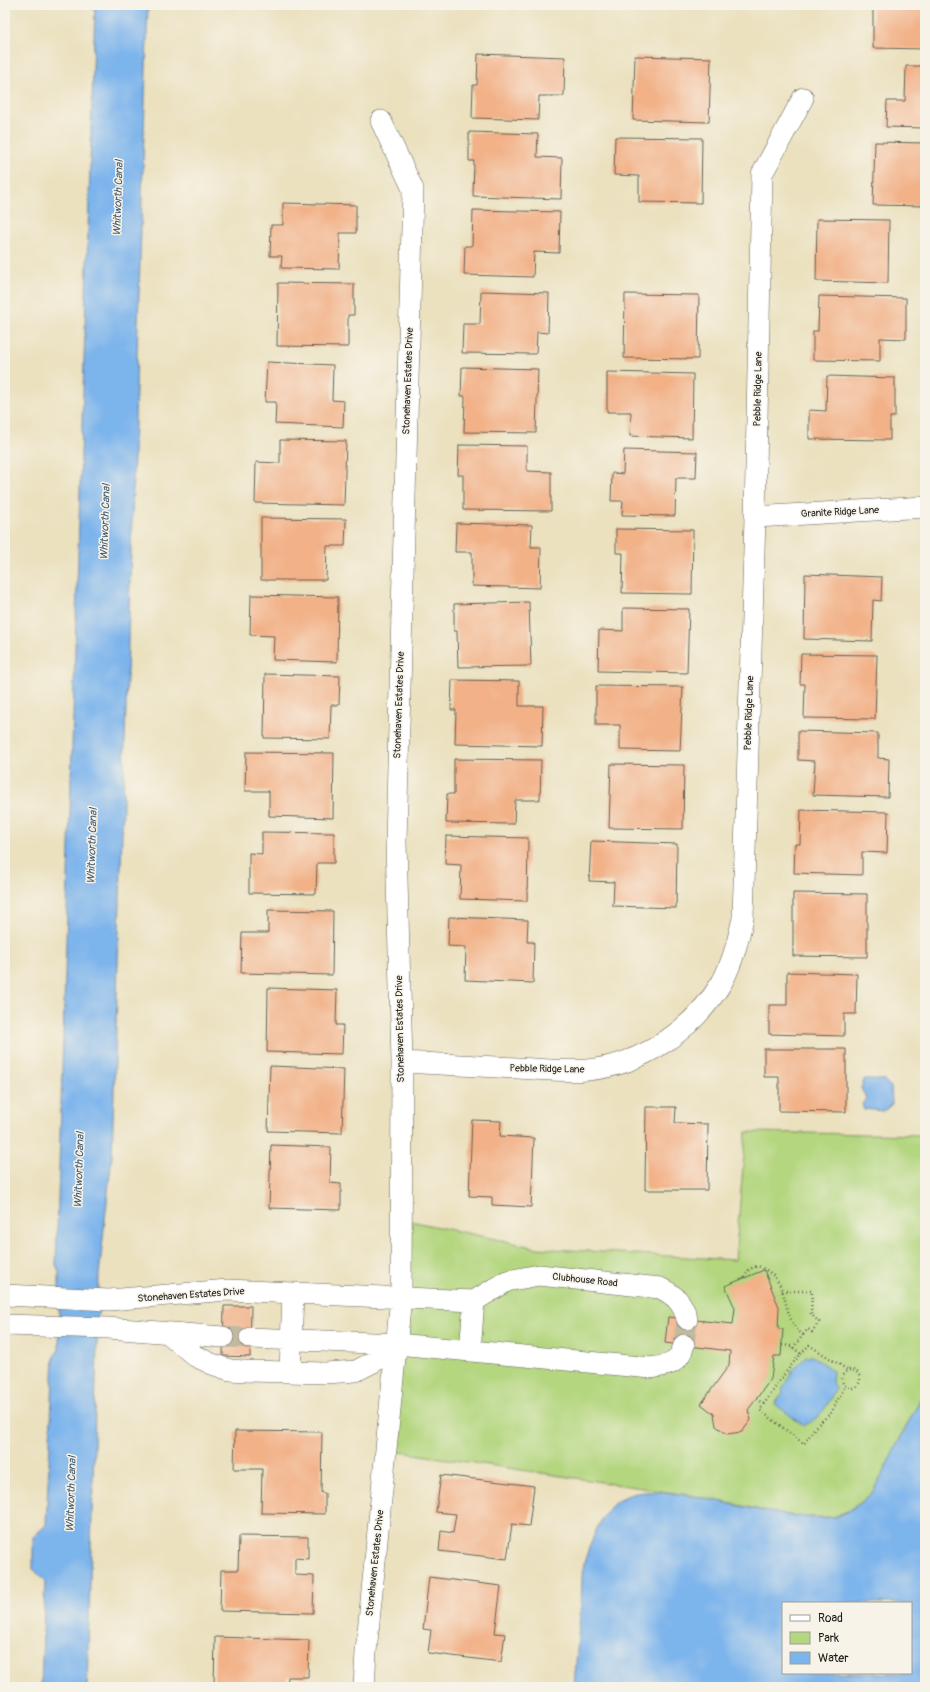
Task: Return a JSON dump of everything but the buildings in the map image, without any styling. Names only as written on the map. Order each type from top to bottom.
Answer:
[{"type":"street","name":"Pebble Ridge Lane","points":[[402,1062],[554,1070],[588,1070],[620,1063],[651,1051],[679,1032],[703,1009],[722,981],[736,951],[743,918],[755,517],[762,174],[803,98]]},
{"type":"street","name":"Stonehaven Estates Drive","points":[[364,1687],[366,1652],[401,1297],[402,1062],[396,842],[413,189],[381,121]]},
{"type":"street","name":"Granite Ridge Lane","points":[[755,517],[925,507]]},
{"type":"street","name":"Clubhouse Road","points":[[474,1301],[507,1281],[539,1275],[660,1288],[671,1293],[679,1301],[687,1319]]},
{"type":"street","name":"Stonehaven Estates Drive","points":[[5,1295],[109,1300],[228,1290],[401,1297]]},
{"type":"street","points":[[290,1372],[293,1293]]},
{"type":"street","points":[[401,1297],[474,1301],[470,1351]]},
{"type":"street","points":[[5,1325],[108,1328],[223,1337]]},
{"type":"street","points":[[168,1333],[195,1356],[230,1370],[325,1373],[356,1371],[381,1358],[397,1344]]},
{"type":"street","points":[[250,1338],[397,1344],[651,1368],[671,1365],[678,1360],[684,1345]]},
{"type":"path","points":[[746,1278],[747,1272],[751,1268],[758,1266],[771,1272],[775,1276],[782,1291],[792,1322],[803,1335]]},
{"type":"path","points":[[782,1291],[812,1291],[811,1314],[819,1322],[812,1332],[808,1329],[793,1348]]},
{"type":"path","points":[[782,1345],[791,1346],[801,1354]]},
{"type":"path","points":[[845,1386],[831,1413],[815,1427],[804,1444],[760,1410],[776,1387],[782,1375],[809,1345],[848,1370],[857,1372],[860,1381],[854,1388],[848,1388],[845,1386],[841,1379],[844,1373],[848,1370]]},
{"type":"path","points":[[756,1399],[764,1404]]},
{"type":"green space","points":[[746,1132],[925,1135],[925,1390],[873,1492],[862,1502],[850,1510],[832,1517],[807,1517],[780,1514],[695,1496],[387,1450],[401,1219],[537,1248],[735,1260]]},
{"type":"water","name":"Whitworth Canal","points":[[95,5],[148,5],[112,1155],[99,1275],[87,1687],[41,1687],[45,1581],[33,1569],[33,1537],[46,1525],[54,1356],[59,1350],[59,1272],[56,1265]]},
{"type":"water","points":[[864,1080],[884,1080],[891,1087],[892,1104],[884,1111],[864,1109],[862,1104],[866,1098],[861,1088]]},
{"type":"water","points":[[811,1355],[833,1371],[832,1383],[836,1389],[827,1406],[821,1413],[809,1424],[807,1422],[804,1426],[775,1404],[784,1391],[782,1389],[793,1370],[807,1356],[809,1358]]},
{"type":"water","points":[[925,1390],[925,1687],[574,1687],[584,1563],[592,1539],[605,1514],[622,1498],[642,1492],[664,1492],[687,1495],[780,1514],[823,1518],[838,1516],[859,1504],[873,1492]]},
{"type":"tunnel","points":[[684,1345],[687,1319]]},
{"type":"tunnel","points":[[223,1337],[250,1338]]}]
